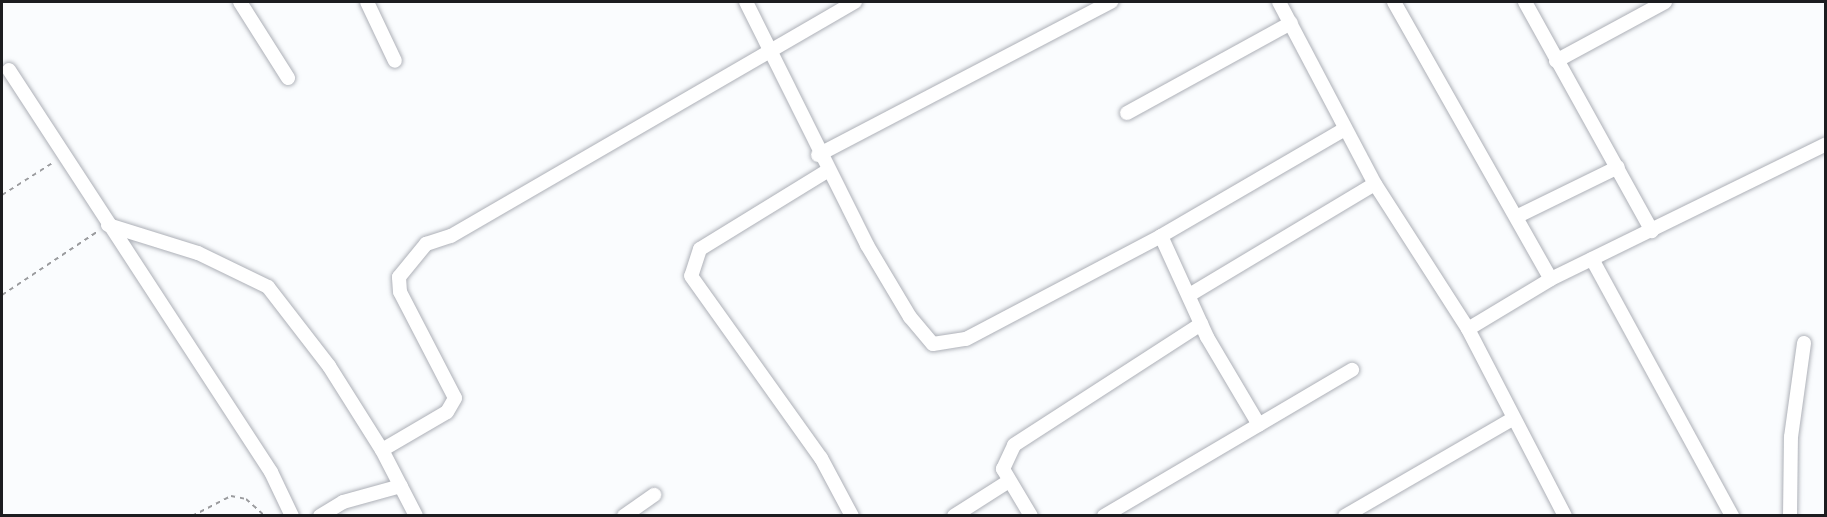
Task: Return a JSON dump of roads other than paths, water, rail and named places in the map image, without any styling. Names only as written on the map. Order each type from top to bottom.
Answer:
[{"type":"street","points":[[240,2],[288,78]]},
{"type":"street","points":[[367,2],[395,61]]},
{"type":"street","points":[[746,2],[770,46],[818,155],[910,317],[933,344],[966,339],[1161,236],[1345,129]]},
{"type":"street","points":[[382,450],[447,412],[455,398],[400,292],[399,277],[409,261],[426,244],[451,236],[770,46],[855,2]]},
{"type":"street","points":[[818,155],[1112,2]]},
{"type":"street","points":[[1279,2],[1375,184],[1468,328],[1512,419],[1565,516]]},
{"type":"street","points":[[1394,2],[1518,216],[1551,279]]},
{"type":"street","points":[[1525,2],[1652,231]]},
{"type":"street","points":[[1556,61],[1665,2]]},
{"type":"street","points":[[1127,113],[1291,23]]},
{"type":"street","points":[[2,57],[5,72],[271,472],[292,516]]},
{"type":"street","points":[[1468,328],[1551,279],[1826,144]]},
{"type":"street","points":[[1518,216],[1618,167]]},
{"type":"street","points":[[827,171],[700,249],[691,276],[820,458],[852,516]]},
{"type":"street","points":[[1191,294],[1375,184]]},
{"type":"street","points":[[108,225],[198,253],[268,286],[329,366],[382,450],[416,516]]},
{"type":"street","points":[[1161,236],[1191,294],[1201,324],[1259,425]]},
{"type":"street","points":[[1593,259],[1732,516]]},
{"type":"street","points":[[1030,516],[1003,470],[1006,457],[1026,434],[1201,324]]},
{"type":"street","points":[[1790,516],[1791,437],[1804,343]]},
{"type":"street","points":[[1104,516],[1352,370]]},
{"type":"street","points":[[1345,516],[1512,419]]},
{"type":"street","points":[[954,516],[1009,481]]},
{"type":"street","points":[[320,516],[343,502],[401,486]]},
{"type":"street","points":[[624,516],[654,495]]}]
